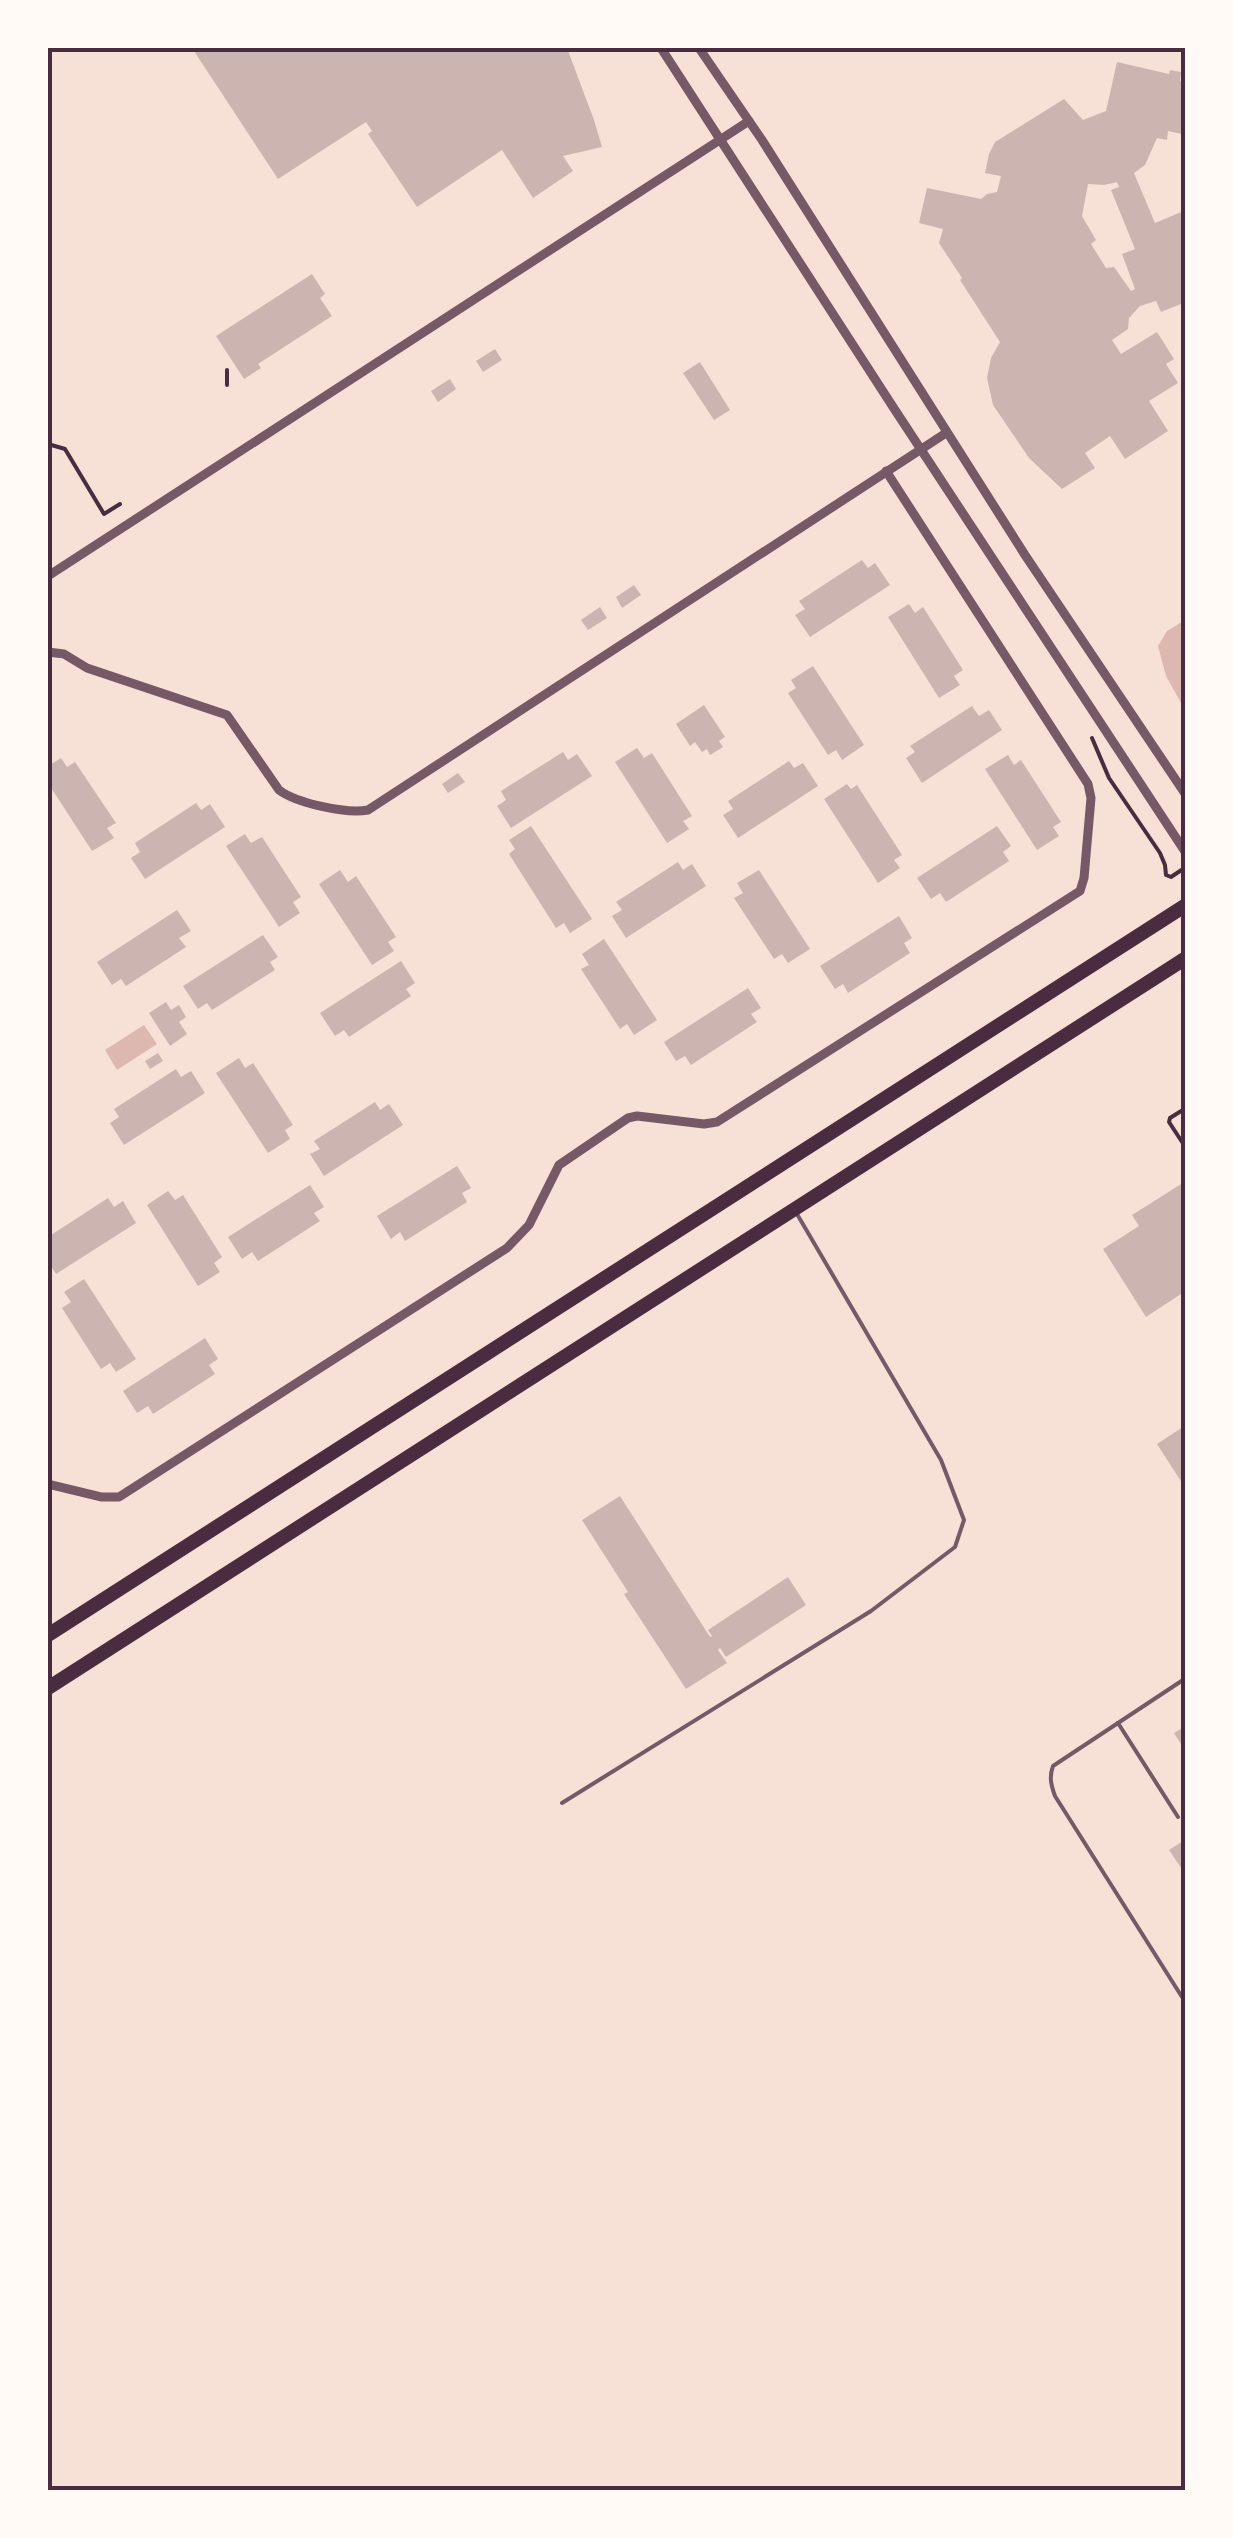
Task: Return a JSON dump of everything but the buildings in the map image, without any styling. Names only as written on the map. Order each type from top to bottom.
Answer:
[{"type":"main road","points":[[48,1636],[1186,905]]},
{"type":"main road","points":[[48,1688],[1186,958]]},
{"type":"street","points":[[661,48],[1186,853]]},
{"type":"street","points":[[700,48],[946,433],[1186,795]]},
{"type":"street","points":[[48,576],[749,120]]},
{"type":"street","points":[[48,652],[64,654],[82,666],[227,715],[278,790],[285,795],[360,812],[946,433]]},
{"type":"street","points":[[48,1484],[118,1497],[507,1248],[529,1226],[559,1166],[620,1123],[637,1116],[716,1122],[1080,891],[1091,798],[1088,784],[886,471]]},
{"type":"lane","points":[[562,1802],[871,1611],[955,1546],[964,1520],[941,1460],[795,1210]]},
{"type":"lane","points":[[1182,1997],[1054,1796],[1050,1774],[1053,1766],[1186,1678]]},
{"type":"lane","points":[[1118,1722],[1178,1817]]},
{"type":"path","points":[[227,370],[227,386]]},
{"type":"path","points":[[48,444],[65,449],[104,514],[120,504]]},
{"type":"path","points":[[1086,729],[1109,778],[1160,853],[1166,876],[1186,868]]},
{"type":"path","points":[[1186,1108],[1169,1122],[1186,1148]]},
{"type":"shaded area","points":[[1185,620],[1185,710],[1166,676],[1158,646],[1167,631]]},
{"type":"shaded area","points":[[144,1025],[157,1044],[117,1070],[105,1050]]}]
